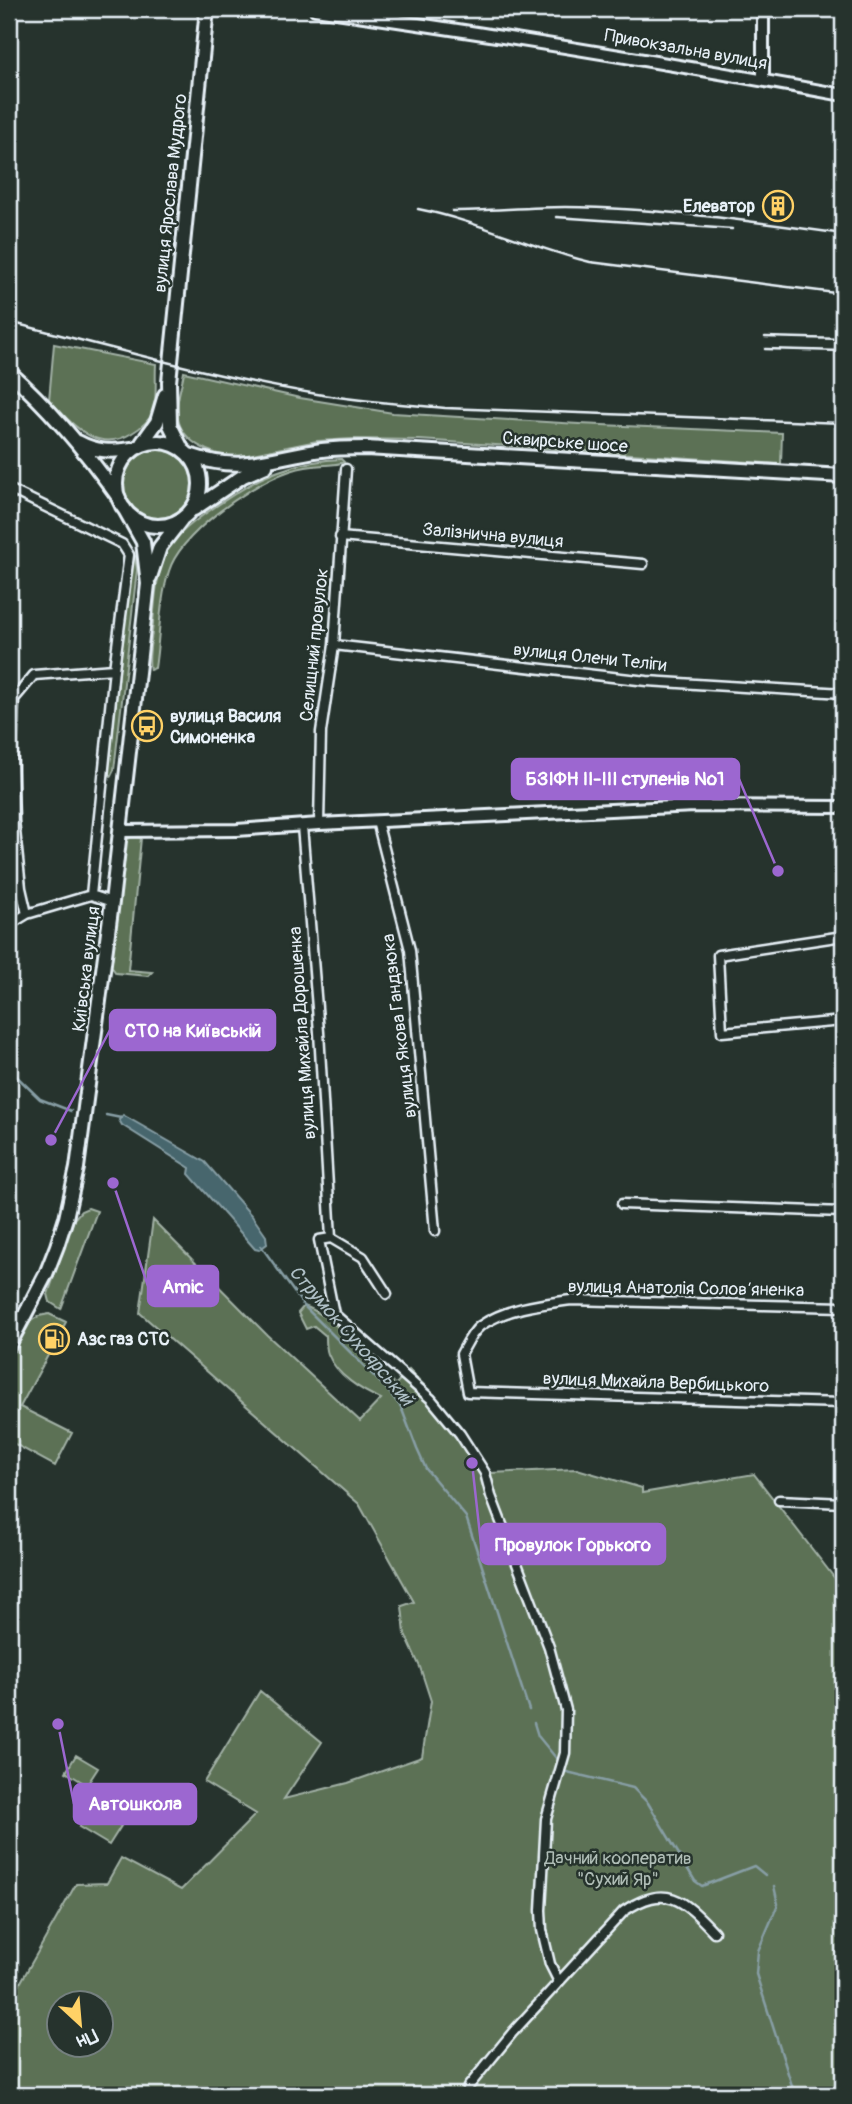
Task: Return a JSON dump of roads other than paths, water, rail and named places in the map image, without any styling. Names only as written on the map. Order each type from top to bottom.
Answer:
[{"type":"main road","name":"вулиця Ярослава Мудрого","points":[[185,452],[170,425],[169,382],[207,9]]},
{"type":"main road","name":"Київська вулиця","points":[[9,372],[47,409],[96,466],[121,503],[143,542],[148,584]]},
{"type":"main road","name":"вулиця Ярослава Мудрого","points":[[137,446],[157,422],[169,382]]},
{"type":"main road","points":[[70,437],[96,450],[116,452],[137,446],[164,442],[185,452],[200,478],[197,502],[187,514],[159,526],[150,525],[140,522],[121,503],[117,484],[119,472],[123,460],[137,446]]},
{"type":"main road","name":"Сквирське шосе","points":[[185,452],[226,465],[285,458],[321,450],[366,448],[843,476]]},
{"type":"main road","name":"Сквирське шосе","points":[[187,514],[243,476],[285,458]]},
{"type":"main road","name":"Київська вулиця","points":[[9,1345],[46,1274],[68,1207],[83,1131],[148,584],[160,547],[187,514]]},
{"type":"street","name":"Привокзальна вулиця","points":[[315,9],[415,22],[843,95]]},
{"type":"street","points":[[763,9],[763,80]]},
{"type":"street","name":"Селищний провулок","points":[[319,824],[321,732],[334,645],[346,469]]},
{"type":"street","name":"Київська вулиця","points":[[9,489],[122,544],[129,555],[114,669],[91,895]]},
{"type":"street","name":"Залізнична вулиця","points":[[340,537],[643,564]]},
{"type":"street","name":"вулиця Олени Теліги","points":[[334,645],[647,681],[843,692]]},
{"type":"street","points":[[27,914],[21,888],[14,821],[14,699],[34,676],[114,669]]},
{"type":"street","points":[[120,831],[237,830],[695,806],[843,807]]},
{"type":"street","name":"вулиця Якова Гандзюка","points":[[377,821],[410,950],[435,1231]]},
{"type":"street","name":"вулиця Михайла Дорошенка","points":[[302,826],[319,1032],[331,1238]]},
{"type":"street","points":[[9,925],[27,914],[91,895],[112,902]]},
{"type":"street","points":[[843,936],[718,956],[722,1032],[843,1021]]},
{"type":"street","points":[[622,1205],[843,1212]]},
{"type":"street","points":[[387,1294],[363,1257],[331,1238],[319,1240],[334,1314],[431,1399],[460,1434],[485,1473],[491,1496],[549,1647],[566,1710],[565,1753],[547,1819],[541,1910],[542,1930],[550,1964],[559,1982]]},
{"type":"street","name":"вулиця Анатолія Соловʼяненка","points":[[468,1392],[461,1354],[478,1327],[529,1306],[571,1300],[843,1307]]},
{"type":"street","name":"вулиця Михайла Вербицького","points":[[468,1392],[843,1404]]},
{"type":"street","points":[[779,1500],[843,1503]]},
{"type":"street","points":[[469,2095],[468,2087],[513,2032],[624,1911],[638,1901],[662,1896],[677,1899],[714,1932]]},
{"type":"water","points":[[123,1115],[205,1162],[252,1216],[266,1236],[267,1244],[259,1250],[255,1249],[189,1174],[190,1168],[122,1125],[119,1120]]},
{"type":"waterway","name":"Струмок Сухоярський","points":[[9,1069],[40,1099],[71,1111]]},
{"type":"waterway","name":"Струмок Сухоярський","points":[[106,1115],[121,1118]]},
{"type":"waterway","name":"Струмок Сухоярський","points":[[261,1246],[304,1306],[386,1388],[401,1407],[426,1469],[466,1517],[529,1710]]},
{"type":"waterway","name":"Струмок Сухоярський","points":[[534,1723],[538,1736],[556,1758]]},
{"type":"waterway","name":"Струмок Сухоярський","points":[[567,1772],[633,1788],[648,1803],[695,1881],[702,1886],[754,1866],[765,1875]]},
{"type":"waterway","name":"Струмок Сухоярський","points":[[774,1886],[778,1904],[758,1951],[756,1974],[795,2095]]},
{"type":"railway","points":[[452,211],[565,207],[635,210],[843,234]]},
{"type":"railway","points":[[418,209],[462,220],[590,262],[843,294]]},
{"type":"railway","points":[[556,217],[732,229]]},
{"type":"railway","points":[[9,322],[239,379],[349,399],[445,408],[843,423]]},
{"type":"railway","points":[[765,337],[843,339]]},
{"type":"railway","points":[[765,349],[843,351]]},
{"type":"place","name":"Елеватор","points":[[778,206]]},
{"type":"place","name":"вулиця Василя Симоненка","points":[[147,726]]},
{"type":"place","name":"БЗІФН ІІ-ІІІ ступенів №1","points":[[778,871]]},
{"type":"place","name":"СТО на Київській","points":[[51,1140]]},
{"type":"place","name":"Amic","points":[[113,1183]]},
{"type":"place","name":"Азс газ СТС","points":[[54,1339]]},
{"type":"place","name":"Провулок Горького","points":[[472,1463]]},
{"type":"place","name":"Автошкола","points":[[58,1724]]},
{"type":"park label","name":"Дачний кооператив \"Сухий Яр\"","points":[[618,1868]]}]
